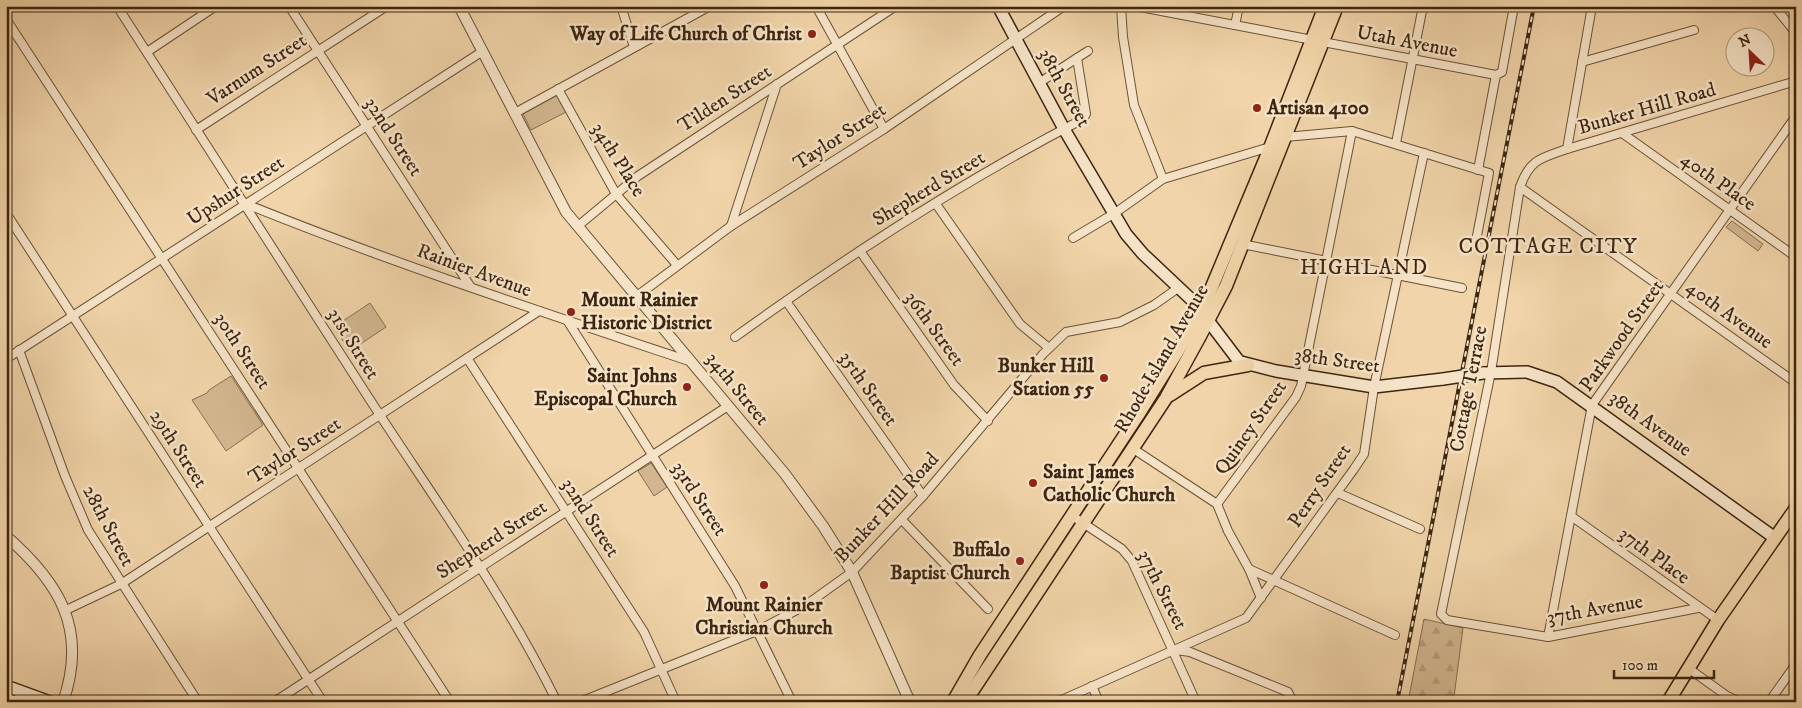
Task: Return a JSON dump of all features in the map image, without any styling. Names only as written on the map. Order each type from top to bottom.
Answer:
[{"type":"main road","name":"38th Street","points":[[998,6],[1064,129],[1126,234],[1142,254],[1200,311],[1211,335],[1225,355],[1243,363],[1374,387],[1487,372]]},
{"type":"main road","name":"Rhode Island Avenue","points":[[1076,518],[1132,448],[1166,398],[1207,323],[1242,244],[1285,137],[1317,41],[1325,6]]},
{"type":"main road","name":"Rhode Island Avenue","points":[[959,701],[980,655],[1076,518],[1172,362],[1200,311],[1317,41],[1337,6]]},
{"type":"main road","points":[[1166,398],[1204,373],[1243,363]]},
{"type":"main road","name":"38th Avenue","points":[[1487,372],[1527,372],[1557,382],[1592,405],[1775,538]]},
{"type":"main road","points":[[1668,702],[1718,620],[1796,508]]},
{"type":"main road","points":[[6,686],[50,702]]},
{"type":"street","name":"31st Street","points":[[117,6],[480,568],[536,659],[557,702]]},
{"type":"street","points":[[147,52],[216,6]]},
{"type":"street","name":"32nd Street","points":[[289,6],[470,286]]},
{"type":"street","name":"Varnum Street","points":[[196,130],[387,6]]},
{"type":"street","name":"34th Street","points":[[459,6],[566,212],[693,362],[784,474],[823,526],[852,572],[910,702]]},
{"type":"street","points":[[621,6],[634,47]]},
{"type":"street","points":[[515,113],[710,6]]},
{"type":"street","points":[[816,6],[884,129]]},
{"type":"street","name":"Tilden Street","points":[[578,226],[646,171],[896,6]]},
{"type":"street","name":"Taylor Street","points":[[636,296],[731,226],[884,129],[1064,6]]},
{"type":"street","points":[[1121,6],[1123,37],[1134,105],[1163,179]]},
{"type":"street","name":"Utah Avenue","points":[[1135,6],[1413,61],[1496,75]]},
{"type":"street","points":[[1235,25],[1238,6]]},
{"type":"street","points":[[1396,143],[1423,6]]},
{"type":"street","points":[[1478,170],[1496,75],[1502,72],[1514,6]]},
{"type":"street","points":[[1567,149],[1592,6]]},
{"type":"street","points":[[1774,6],[1796,34]]},
{"type":"street","name":"30th Street","points":[[6,19],[450,702]]},
{"type":"street","points":[[1582,62],[1694,30]]},
{"type":"street","name":"Upshur Street","points":[[6,358],[483,51]]},
{"type":"street","points":[[1039,83],[1088,51]]},
{"type":"street","name":"Shepherd Street","points":[[735,337],[860,251],[991,170],[1083,120],[1086,114],[1077,58]]},
{"type":"street","name":"Bunker Hill Road","points":[[1526,170],[1536,160],[1567,149],[1796,81]]},
{"type":"street","points":[[731,226],[777,84]]},
{"type":"street","name":"34th Place","points":[[558,90],[616,194],[677,265]]},
{"type":"street","name":"Parkwood Street","points":[[1548,637],[1592,405],[1796,116]]},
{"type":"street","points":[[1788,128],[1796,134]]},
{"type":"street","points":[[1285,137],[1352,131],[1489,173],[1476,241]]},
{"type":"street","name":"Quincy Street","points":[[1217,504],[1296,397],[1304,375],[1352,131]]},
{"type":"street","name":"40th Place","points":[[1622,133],[1796,257]]},
{"type":"street","points":[[1073,238],[1115,213],[1163,179],[1270,147]]},
{"type":"street","name":"Perry Street","points":[[1057,702],[1246,618],[1338,493],[1364,454],[1374,387],[1424,153]]},
{"type":"street","name":"Cottage Terrace","points":[[1441,614],[1520,187],[1526,170]]},
{"type":"street","name":"40th Avenue","points":[[1520,187],[1796,383]]},
{"type":"street","name":"Rainier Avenue","points":[[246,204],[539,311],[693,362]]},
{"type":"street","points":[[936,204],[1020,324],[1048,348]]},
{"type":"street","name":"29th Street","points":[[6,214],[323,702]]},
{"type":"street","points":[[1242,244],[1462,288]]},
{"type":"street","name":"36th Street","points":[[860,251],[954,385],[988,421]]},
{"type":"street","name":"Bunker Hill Road","points":[[580,702],[759,630],[806,605],[852,572],[902,520],[1048,348],[1066,332],[1120,322],[1154,304],[1178,288]]},
{"type":"street","name":"35th Street","points":[[786,301],[923,496]]},
{"type":"street","name":"Taylor Street","points":[[64,611],[121,584],[539,311]]},
{"type":"street","name":"33rd Street","points":[[567,320],[723,566],[759,630],[792,702]]},
{"type":"street","name":"28th Street","points":[[19,350],[79,512],[121,584],[198,702]]},
{"type":"street","name":"32nd Street","points":[[467,358],[644,632],[676,702]]},
{"type":"street","name":"Shepherd Street","points":[[274,702],[728,406]]},
{"type":"street","points":[[1132,448],[1217,504],[1261,598]]},
{"type":"street","points":[[1338,493],[1420,529]]},
{"type":"street","name":"37th Place","points":[[1571,516],[1698,608],[1718,620]]},
{"type":"street","name":"37th Street","points":[[1076,518],[1122,549],[1132,560],[1196,702]]},
{"type":"street","points":[[902,520],[988,609]]},
{"type":"street","points":[[6,536],[43,571],[64,611],[71,630],[73,645],[71,670],[62,702]]},
{"type":"street","points":[[1249,569],[1395,635]]},
{"type":"street","name":"37th Avenue","points":[[1441,614],[1447,620],[1548,637],[1698,608]]},
{"type":"street","points":[[1174,650],[1190,652],[1288,692],[1292,702]]},
{"type":"street","points":[[1769,702],[1796,664]]},
{"type":"street","points":[[1688,668],[1727,696],[1740,702]]},
{"type":"street","points":[[1092,686],[1098,702]]},
{"type":"green space","points":[[559,94],[568,111],[531,130],[523,114]]},
{"type":"green space","points":[[1732,221],[1763,244],[1758,251],[1726,227]]},
{"type":"green space","points":[[370,303],[386,327],[350,351],[334,327]]},
{"type":"green space","points":[[231,376],[263,425],[226,451],[192,400],[207,393]]},
{"type":"green space","points":[[651,463],[667,487],[654,496],[638,471]]},
{"type":"green space","points":[[1424,619],[1463,628],[1454,697],[1548,702],[1408,702]]},
{"type":"railway","points":[[1397,702],[1534,6]]},
{"type":"place","name":"Way of Life Church of Christ","points":[[812,34]]},
{"type":"place","name":"Artisan 4100","points":[[1257,108]]},
{"type":"place","name":"Mount Rainier Historic District","points":[[571,312]]},
{"type":"place","name":"Bunker Hill Station 55","points":[[1104,378]]},
{"type":"place","name":"Saint Johns Episcopal Church","points":[[687,387]]},
{"type":"place","name":"Saint James Catholic Church","points":[[1033,483]]},
{"type":"place","name":"Buffalo Baptist Church","points":[[1020,561]]},
{"type":"place","name":"Mount Rainier Christian Church","points":[[764,585]]},
{"type":"district","name":"COTTAGE CITY","points":[[1548,246]]},
{"type":"district","name":"HIGHLAND","points":[[1364,268]]}]
